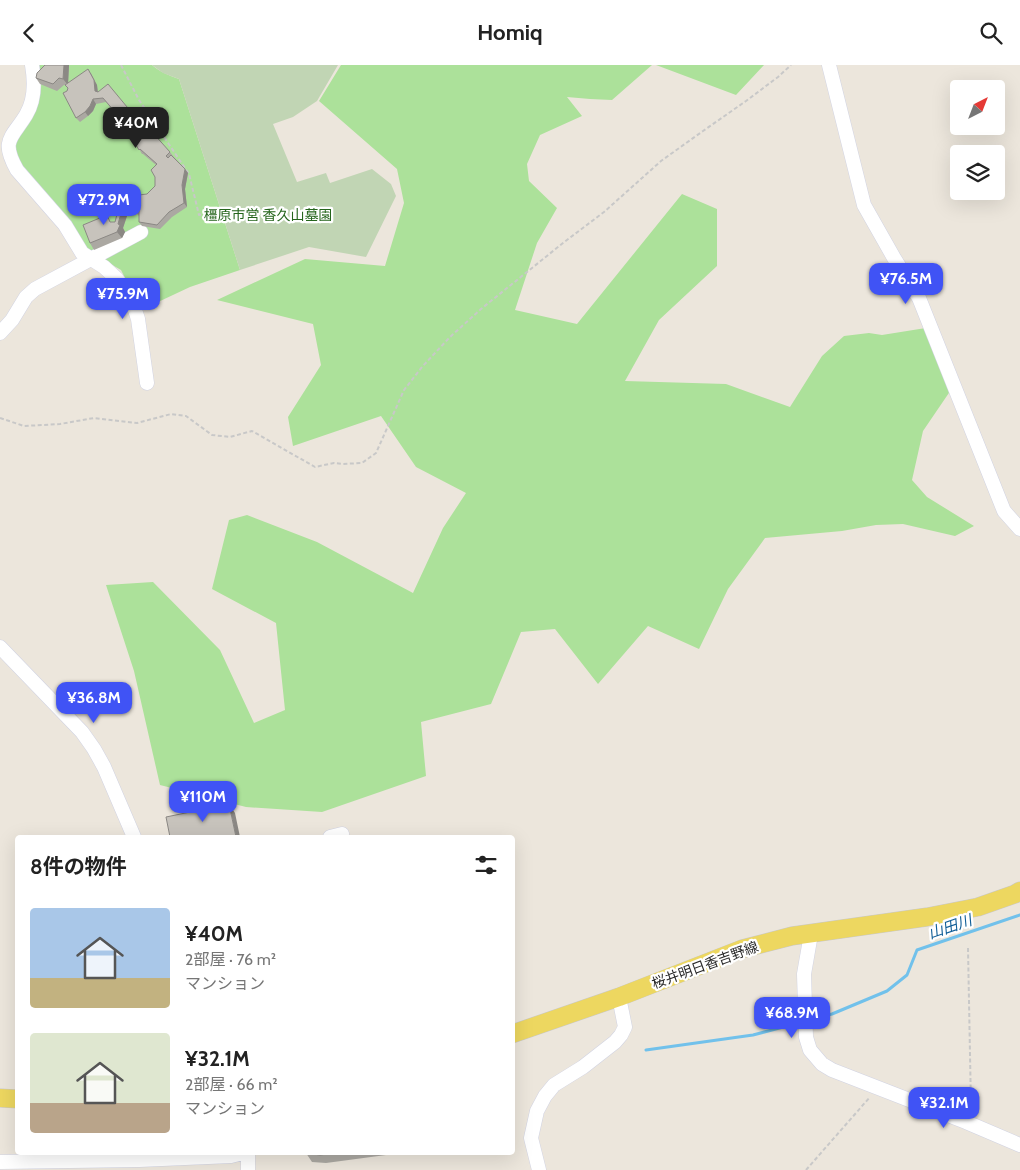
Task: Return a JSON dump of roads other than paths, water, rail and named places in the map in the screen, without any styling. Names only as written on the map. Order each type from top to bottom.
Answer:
[{"type":"main road","name":"桜井明日香吉野線","points":[[515,1032],[619,997],[742,949],[792,936],[927,917],[978,907],[1020,891]]},
{"type":"main road","points":[[0,1098],[15,1099]]},
{"type":"street","points":[[32,65],[34,83],[31,103],[27,114],[7,141],[8,152],[17,170],[65,225],[82,253],[104,267],[122,286],[138,319],[147,383]]},
{"type":"street","points":[[829,65],[864,205],[919,298],[1004,511],[1020,529]]},
{"type":"street","points":[[0,333],[12,320],[26,297],[35,289],[141,231]]},
{"type":"street","points":[[0,647],[86,738],[104,767],[133,835]]},
{"type":"street","points":[[811,934],[804,974],[806,1037],[810,1050],[822,1064],[832,1070],[879,1087],[1020,1145]]},
{"type":"street","points":[[539,1170],[531,1139],[541,1103],[554,1085],[616,1043],[625,1027],[619,997]]},
{"type":"street","points":[[8,1165],[75,1160],[138,1160],[231,1157],[237,1155]]},
{"type":"street","points":[[248,1155],[248,1170]]},
{"type":"waterway","name":"山田川","points":[[808,1020],[832,1014],[887,991],[907,975],[917,950],[1020,915]]},
{"type":"waterway","name":"山田川","points":[[646,1050],[753,1035],[802,1022]]},
{"type":"park label","name":"橿原市営 香久山墓園","points":[[268,215]]}]
